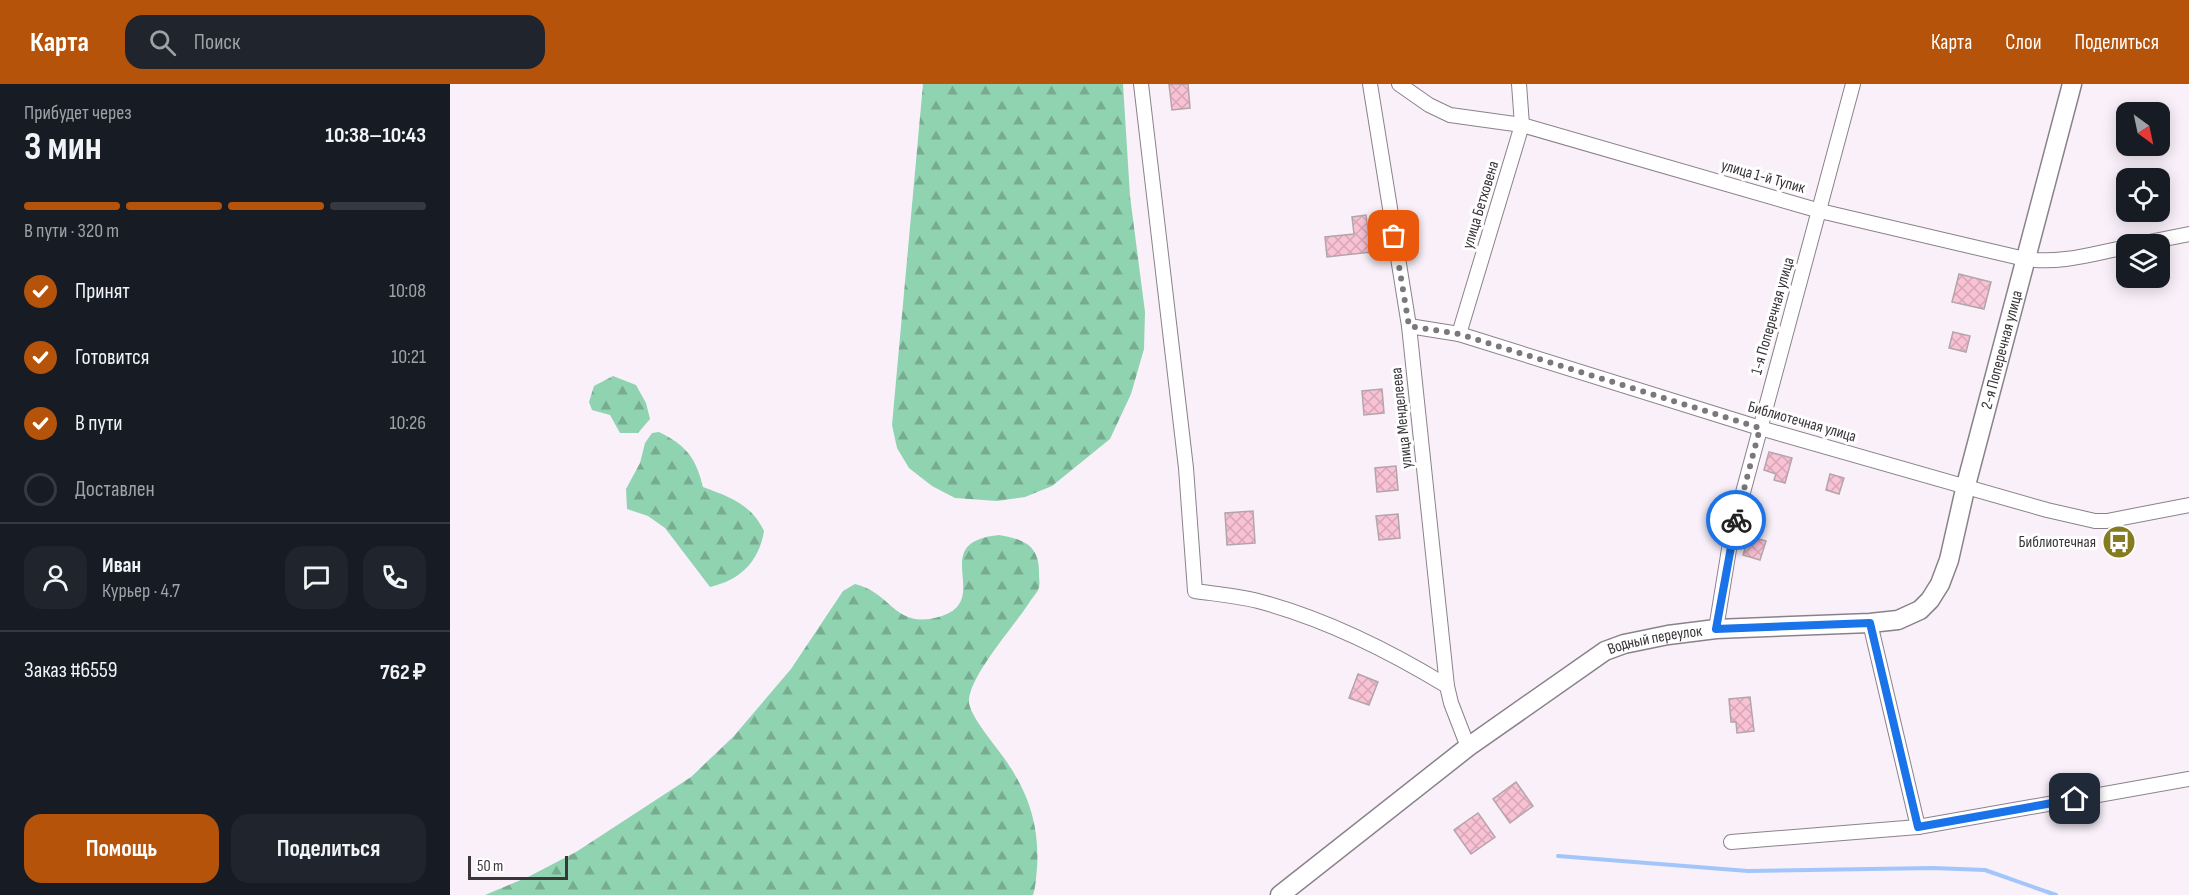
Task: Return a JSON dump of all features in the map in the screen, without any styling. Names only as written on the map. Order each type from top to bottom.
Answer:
[{"type":"street","points":[[1141,84],[1186,468],[1195,591],[1259,602],[1364,639],[1447,686]]},
{"type":"street","name":"улица Менделеева","points":[[1370,84],[1409,326],[1447,686],[1468,747]]},
{"type":"street","name":"улица 1-й Тупик","points":[[1399,84],[1429,105],[1450,114],[1522,125],[1820,211],[2025,259],[2060,261],[2116,249]]},
{"type":"street","name":"улица Бетховена","points":[[1459,334],[1522,125],[1519,84]]},
{"type":"street","name":"1-я Поперечная улица","points":[[1716,629],[1731,537],[1820,211],[1852,84]]},
{"type":"street","name":"2-я Поперечная улица","points":[[1920,610],[1930,600],[1940,584],[1946,568],[2072,84]]},
{"type":"street","points":[[2170,238],[2189,234]]},
{"type":"street","name":"Библиотечная улица","points":[[1409,326],[1459,334],[1760,428],[2047,510],[2095,521],[2118,519],[2189,505]]},
{"type":"street","name":"Водный переулок","points":[[1280,895],[1468,747],[1605,651],[1624,644],[1668,634],[1716,629],[1870,623],[1898,620],[1920,610]]},
{"type":"street","points":[[1870,623],[1918,827]]},
{"type":"street","points":[[1731,842],[1918,827],[2189,779]]},
{"type":"green space","points":[[923,84],[1123,84],[1130,196],[1145,312],[1144,349],[1131,394],[1110,439],[1052,486],[1025,497],[997,501],[955,498],[932,486],[909,468],[897,448],[892,425]]},
{"type":"green space","points":[[613,376],[636,385],[646,403],[650,419],[638,433],[620,433],[610,415],[592,410],[589,402],[594,386]]},
{"type":"green space","points":[[659,432],[683,447],[689,454],[697,468],[703,487],[731,498],[746,508],[753,514],[764,531],[758,552],[753,560],[739,574],[721,584],[710,587],[665,528],[648,516],[627,509],[626,489],[640,463],[645,443],[652,433]]},
{"type":"green space","points":[[999,535],[1023,542],[1033,550],[1039,564],[1039,586],[983,666],[970,692],[969,703],[977,721],[1016,777],[1029,805],[1037,851],[1033,895],[485,895],[528,877],[576,852],[691,777],[734,736],[791,669],[843,591],[855,584],[868,589],[903,615],[914,619],[942,616],[956,608],[962,597],[962,559],[966,548],[978,540]]},
{"type":"building","points":[[1169,84],[1188,84],[1190,108],[1172,110]]},
{"type":"building","points":[[1366,215],[1371,252],[1327,257],[1325,237],[1354,234],[1352,217]]},
{"type":"building","points":[[1959,274],[1991,282],[1984,309],[1952,302]]},
{"type":"building","points":[[1953,332],[1970,336],[1966,352],[1949,348]]},
{"type":"building","points":[[1382,389],[1384,413],[1364,415],[1362,391]]},
{"type":"building","points":[[1769,452],[1792,458],[1785,483],[1774,480],[1776,474],[1764,470]]},
{"type":"building","points":[[1396,466],[1398,490],[1377,492],[1375,468]]},
{"type":"building","points":[[1830,474],[1844,478],[1839,494],[1826,490]]},
{"type":"building","points":[[1253,511],[1255,543],[1227,545],[1225,513]]},
{"type":"building","points":[[1398,514],[1400,538],[1379,540],[1376,516]]},
{"type":"building","points":[[1755,538],[1766,541],[1760,560],[1743,555],[1747,542],[1753,543]]},
{"type":"building","points":[[1358,674],[1378,682],[1369,705],[1349,698]]},
{"type":"building","points":[[1750,697],[1754,731],[1737,733],[1736,722],[1731,722],[1729,699]]},
{"type":"building","points":[[1516,782],[1533,806],[1510,823],[1493,799]]},
{"type":"building","points":[[1478,813],[1495,837],[1471,854],[1454,830]]},
{"type":"waterway","points":[[1558,856],[1748,871],[1933,868],[1985,870],[2056,895]]},
{"type":"way so far","points":[[1394,236],[1409,326],[1459,334],[1760,428],[1736,520]]},
{"type":"place","name":"Библиотечная","points":[[2119,542]]},
{"type":"route","points":[[1736,520],[1731,537],[1716,629],[1870,623],[1918,827],[2075,799]]}]
